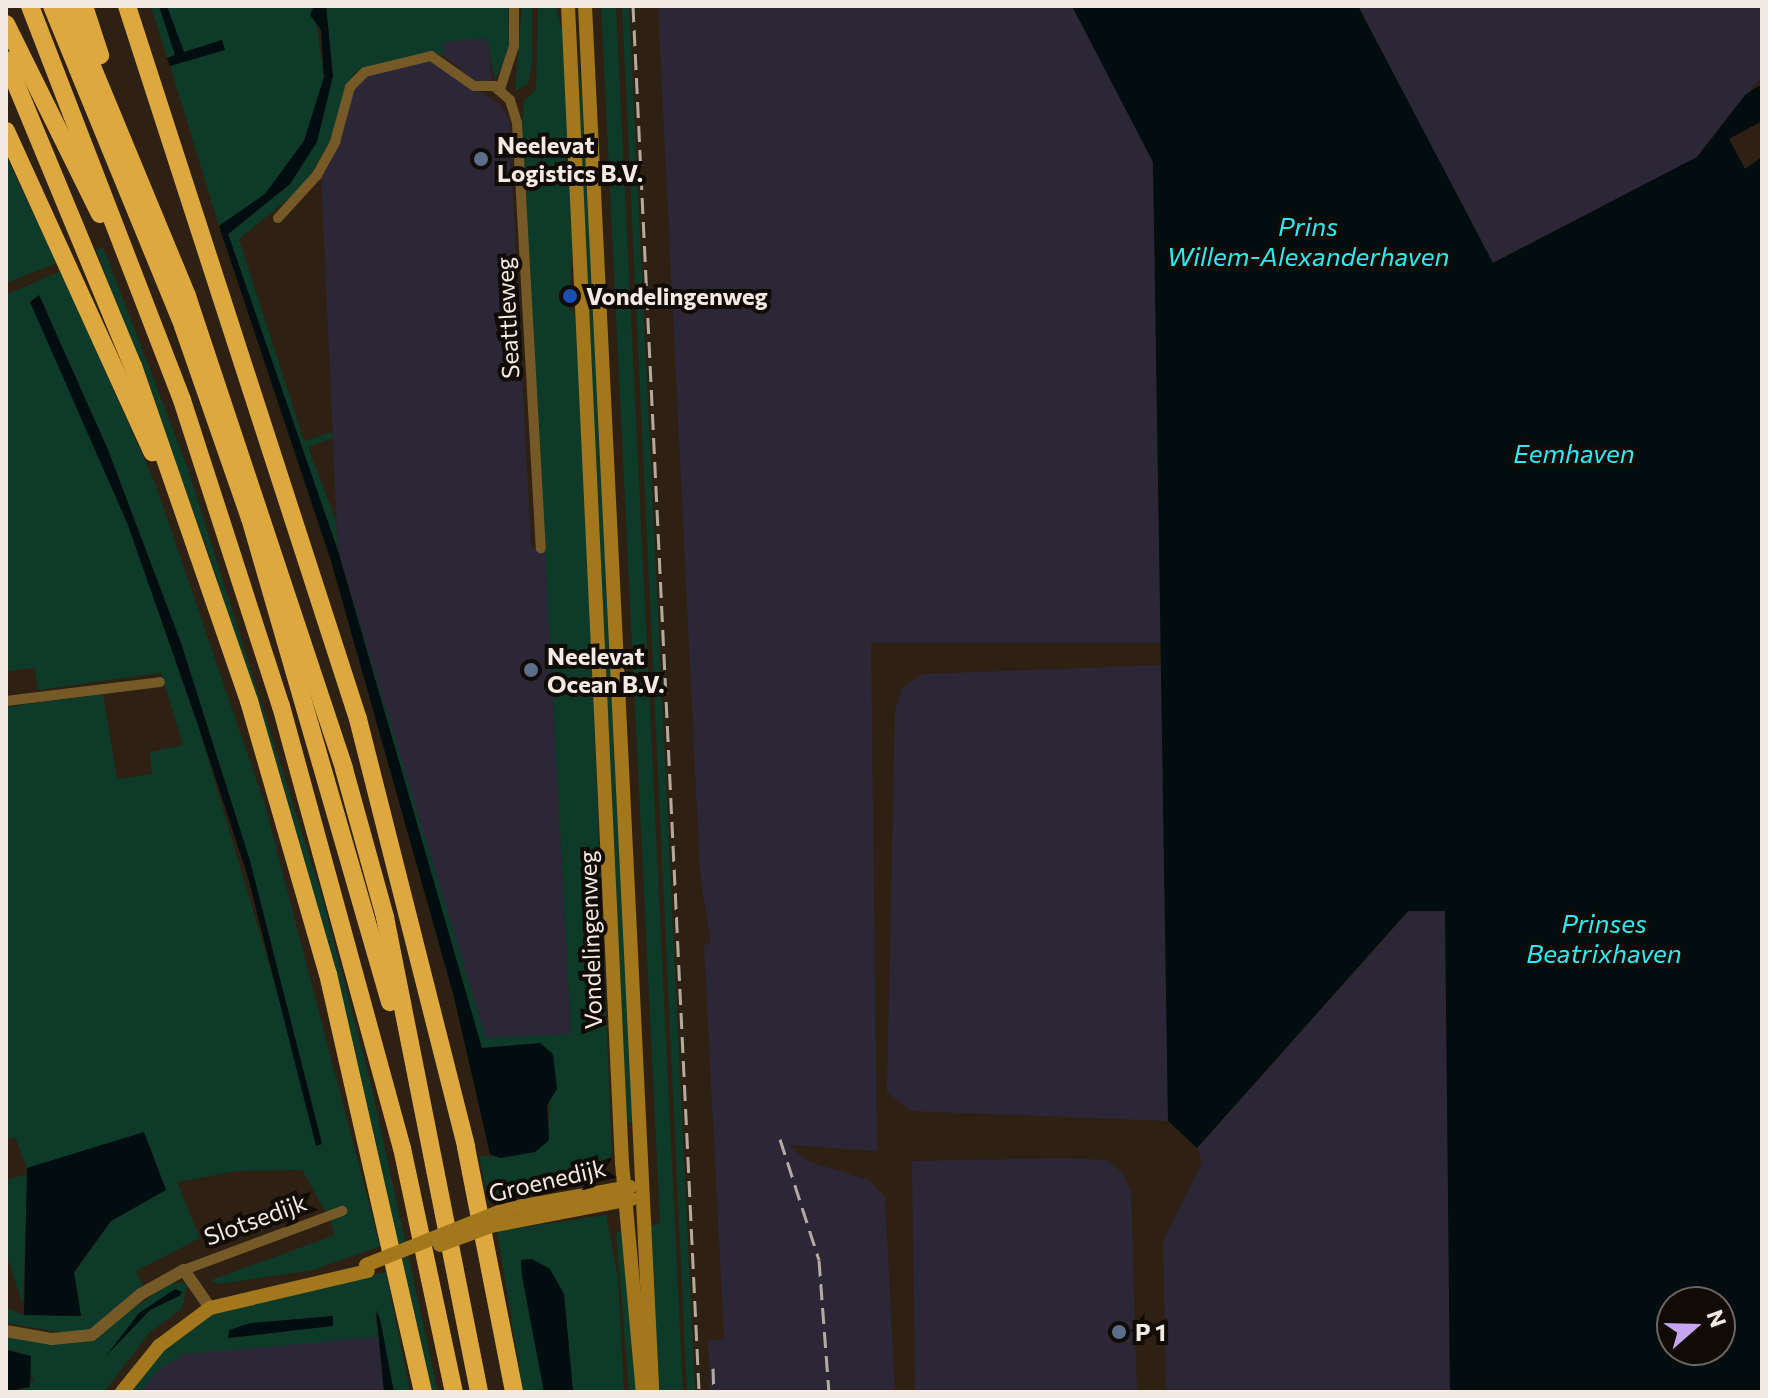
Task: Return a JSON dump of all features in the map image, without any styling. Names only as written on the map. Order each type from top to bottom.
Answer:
[{"type":"highway","points":[[30,6],[182,400],[337,899],[402,1148],[454,1392]]},
{"type":"highway","points":[[52,6],[183,326],[250,518],[300,674],[436,1175]]},
{"type":"highway","points":[[67,6],[126,142],[265,517],[344,769],[385,917],[479,1392]]},
{"type":"highway","points":[[84,6],[126,142]]},
{"type":"highway","points":[[127,6],[296,517],[393,844],[466,1147],[514,1392]]},
{"type":"highway","points":[[136,6],[148,62]]},
{"type":"highway","points":[[6,24],[65,137],[182,400]]},
{"type":"highway","points":[[6,60],[128,352],[215,597],[328,974],[423,1392]]},
{"type":"highway","points":[[6,131],[215,597]]},
{"type":"main road","name":"Vondelingenweg","points":[[568,6],[623,1184],[643,1392]]},
{"type":"main road","name":"Vondelingenweg","points":[[585,6],[652,1392]]},
{"type":"main road","name":"Groenedijk","points":[[367,1268],[507,1215],[623,1184],[642,1192]]},
{"type":"main road","name":"Groenedijk","points":[[210,1308],[336,1278],[491,1226],[507,1215],[625,1202],[642,1192]]},
{"type":"main road","points":[[601,1206],[627,1224]]},
{"type":"main road","points":[[122,1392],[159,1346],[210,1308]]},
{"type":"street","points":[[278,218],[317,175],[335,142],[350,87],[365,72],[431,56],[474,86],[500,89],[514,46],[514,6]]},
{"type":"street","name":"Seattleweg","points":[[500,89],[517,123],[541,548]]},
{"type":"street","points":[[6,701],[160,682]]},
{"type":"street","name":"Slotsedijk","points":[[6,1331],[52,1339],[92,1335],[141,1294],[184,1270],[342,1211]]},
{"type":"street","name":"Slotsedijk","points":[[184,1270],[210,1308]]},
{"type":"shaded area","points":[[658,6],[1072,6],[1153,162],[1164,643],[871,643],[877,1151],[788,1145],[808,1161],[870,1181],[885,1197],[895,1392],[710,1392],[708,1341],[724,1339],[704,945],[711,944],[700,873]]},
{"type":"shaded area","points":[[1358,6],[1762,6],[1762,76],[1697,157],[1492,263]]},
{"type":"shaded area","points":[[487,38],[492,81],[477,83],[444,56],[443,42]]},
{"type":"shaded area","points":[[431,61],[499,104],[509,118],[531,548],[545,548],[571,1034],[485,1038],[338,551],[321,178],[339,144],[354,87],[368,75]]},
{"type":"shaded area","points":[[1164,665],[1168,1121],[911,1111],[887,1092],[895,711],[902,688],[923,674]]},
{"type":"shaded area","points":[[1409,911],[1446,911],[1450,1392],[1166,1392],[1163,1241],[1202,1163],[1197,1148]]},
{"type":"shaded area","points":[[1107,1160],[1122,1172],[1131,1191],[1137,1392],[915,1392],[912,1161]]},
{"type":"shaded area","points":[[379,1325],[389,1392],[138,1392],[145,1378],[186,1351]]},
{"type":"green space","points":[[151,6],[314,6],[324,77],[304,141],[265,194],[219,226],[170,66],[225,49],[222,40],[167,58]]},
{"type":"green space","points":[[326,6],[508,6],[509,49],[495,81],[487,38],[444,42],[444,56],[427,52],[354,73],[330,141],[304,186],[239,239],[304,441],[332,432],[333,438],[308,447],[336,521],[338,551],[228,234],[290,184],[333,76]]},
{"type":"green space","points":[[522,6],[532,6],[532,63],[528,84],[515,91]]},
{"type":"green space","points":[[538,6],[556,6],[564,39],[573,237],[569,310],[574,311],[578,334],[612,1155],[579,1180],[488,1203],[479,1156],[495,1157],[549,1135],[549,1100],[501,1046],[482,1048],[338,551],[486,1038],[571,1034],[522,124],[524,100],[536,90]]},
{"type":"green space","points":[[601,6],[616,6],[683,1392],[657,1392],[650,1226],[660,1223]]},
{"type":"green space","points":[[622,6],[629,6],[695,1392],[687,1392]]},
{"type":"green space","points":[[574,23],[587,137],[633,1122],[626,1123]]},
{"type":"green space","points":[[6,156],[57,263],[6,283]]},
{"type":"green space","points":[[103,247],[187,466],[322,896],[372,1089],[438,1392],[431,1392],[342,999],[281,778],[206,547],[96,250]]},
{"type":"green space","points":[[61,271],[155,483],[265,805],[380,1246],[313,1270],[218,1284],[211,1280],[335,1235],[330,1219],[302,1170],[237,1171],[177,1182],[200,1238],[136,1271],[143,1285],[109,1318],[85,1333],[65,1333],[6,1323],[6,1308],[24,1315],[81,1316],[74,1273],[111,1221],[166,1190],[144,1133],[27,1168],[15,1137],[6,1140],[6,707],[103,694],[117,779],[152,774],[150,752],[183,745],[161,673],[38,690],[35,668],[6,671],[6,295]],"holes":[[[39,295],[108,450],[181,643],[250,861],[322,1143],[198,725],[128,525],[31,302]]]},
{"type":"green space","points":[[27,1174],[23,1305],[6,1254],[6,1180]]},
{"type":"green space","points":[[606,1215],[618,1277],[624,1392],[573,1392],[564,1294],[521,1260],[544,1392],[523,1392],[497,1231]]},
{"type":"green space","points":[[623,1230],[638,1392],[629,1392],[616,1233]]},
{"type":"green space","points":[[386,1272],[410,1392],[394,1392],[375,1311],[378,1337],[185,1354],[158,1370],[141,1392],[129,1392],[167,1347],[208,1315]],"holes":[[[333,1316],[333,1325],[232,1338],[229,1330]]]},
{"type":"green space","points":[[188,1282],[182,1308],[149,1333],[104,1392],[17,1392],[34,1380],[18,1351],[6,1350],[6,1333],[85,1341],[169,1284]]},
{"type":"water","points":[[159,6],[167,6],[184,52],[222,40],[225,50],[170,66],[167,58],[175,55]]},
{"type":"water","points":[[314,6],[326,6],[333,76],[317,142],[290,184],[228,234],[338,551],[482,1048],[540,1043],[553,1054],[557,1089],[547,1105],[549,1140],[535,1152],[500,1158],[490,1154],[454,997],[331,561],[219,226],[265,194],[304,141],[324,77],[321,30],[310,15]]},
{"type":"water","points":[[1072,6],[1358,6],[1493,263],[1697,157],[1745,95],[1762,84],[1762,1392],[1450,1392],[1445,911],[1408,911],[1197,1148],[1168,1121],[1153,162]]},
{"type":"water","points":[[39,295],[108,450],[181,643],[250,861],[322,1144],[316,1146],[248,877],[128,525],[30,302]]},
{"type":"water","points":[[144,1132],[166,1190],[111,1221],[74,1272],[81,1316],[24,1315],[27,1168]]},
{"type":"water","points":[[532,1259],[550,1269],[564,1294],[573,1392],[544,1392],[522,1276],[521,1260]]},
{"type":"water","points":[[175,1289],[182,1292],[179,1296],[150,1310],[106,1356],[139,1313]]},
{"type":"water","points":[[376,1310],[380,1319],[394,1392],[384,1392]]},
{"type":"water","points":[[333,1316],[333,1326],[228,1338],[229,1330],[250,1323]]},
{"type":"water","points":[[6,1350],[31,1356],[30,1387],[6,1392]]},
{"type":"pier","points":[[1762,121],[1762,157],[1745,169],[1729,139]]},
{"type":"railway","points":[[633,6],[699,1392]]},
{"type":"railway","points":[[780,1139],[819,1260],[829,1392]]},
{"type":"railway","points":[[713,1368],[714,1392]]},
{"type":"place","name":"Neelevat Logistics B.V.","points":[[481,159]]},
{"type":"place","name":"Vondelingenweg","points":[[570,296]]},
{"type":"place","name":"Neelevat Ocean B.V.","points":[[531,670]]},
{"type":"place","name":"P 1","points":[[1119,1332]]},
{"type":"water label","name":"Prins Willem-Alexanderhaven","points":[[1308,241]]},
{"type":"water label","name":"Eemhaven","points":[[1574,453]]},
{"type":"water label","name":"Prinses Beatrixhaven","points":[[1604,938]]}]
